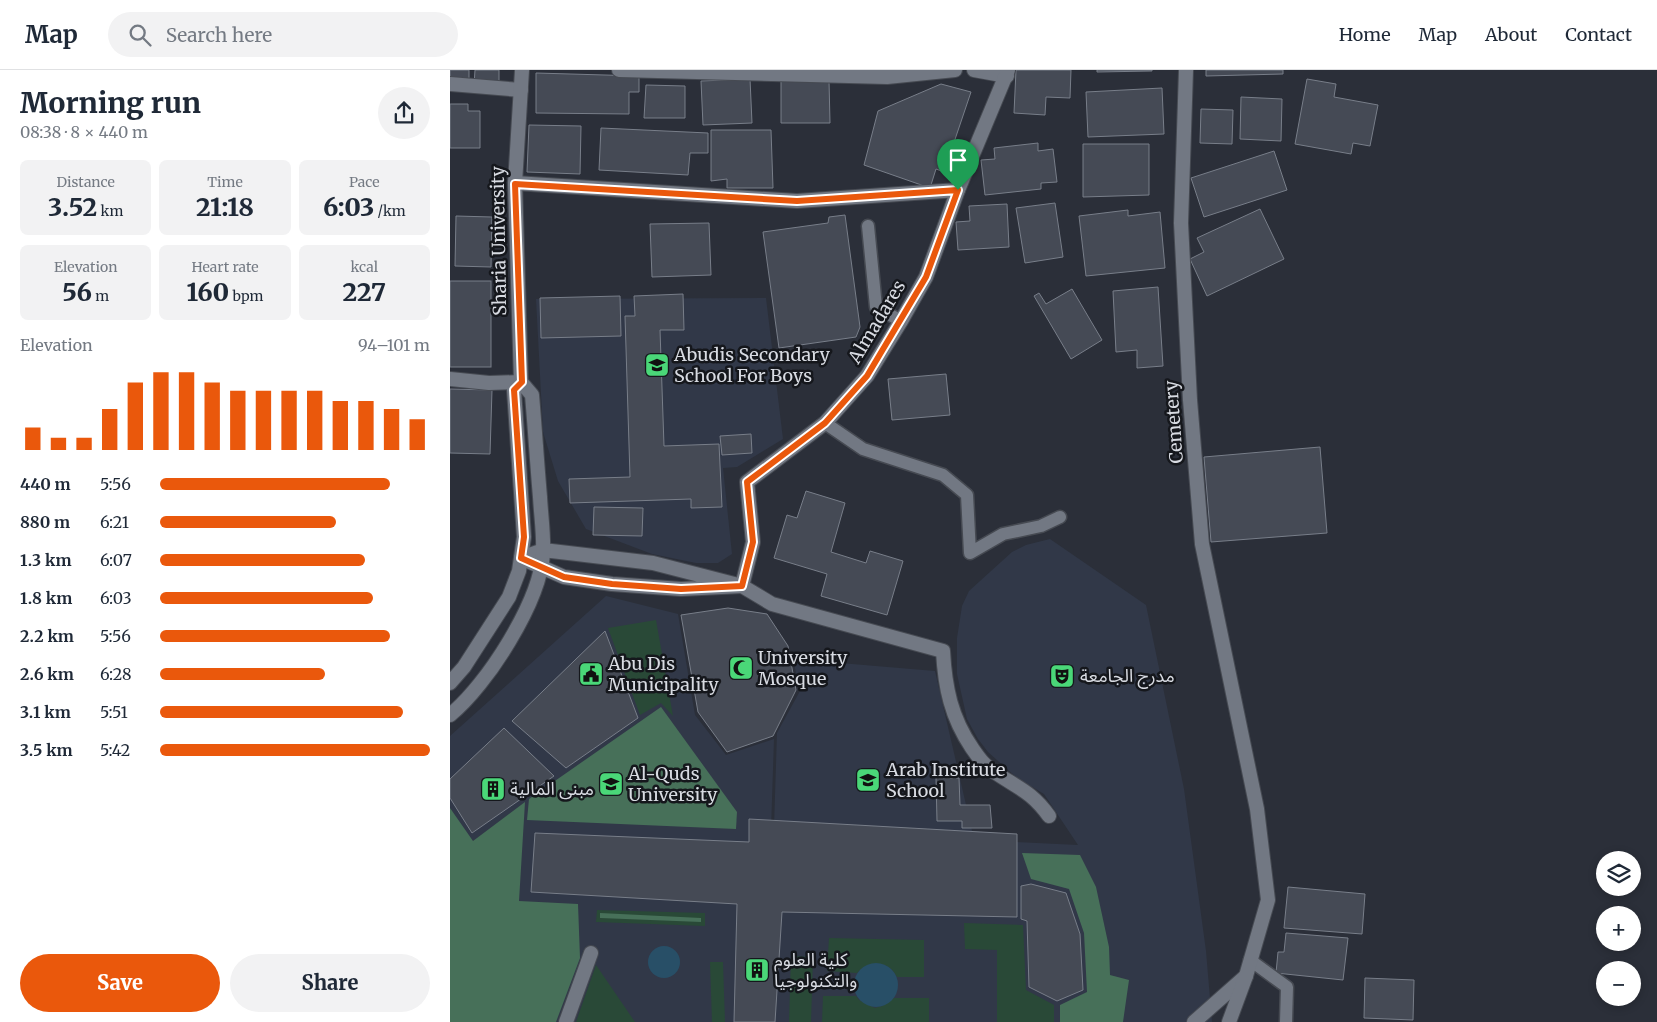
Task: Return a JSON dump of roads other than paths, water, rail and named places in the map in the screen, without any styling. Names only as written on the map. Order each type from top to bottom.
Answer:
[{"type":"street","name":"Sharia University","points":[[450,715],[460,707],[500,656],[532,599],[543,550],[532,395],[522,382],[515,184],[522,70]]},
{"type":"street","points":[[619,70],[887,77],[955,70]]},
{"type":"street","points":[[974,70],[1008,73]]},
{"type":"street","name":"Cemetery","points":[[1186,70],[1182,222],[1190,400],[1202,544],[1257,809],[1268,900],[1246,976],[1229,1022]]},
{"type":"street","name":"Almadares","points":[[742,586],[753,542],[747,482],[825,423],[867,376],[926,277],[958,190],[1008,73]]},
{"type":"street","points":[[450,84],[521,90]]},
{"type":"street","points":[[515,184],[797,201],[958,190]]},
{"type":"street","points":[[450,379],[489,383],[522,382]]},
{"type":"street","name":"Sharia University","points":[[450,683],[464,668],[509,597],[521,558],[524,537],[514,390],[522,382]]},
{"type":"street","points":[[521,558],[543,550],[652,563],[742,586],[772,604],[944,651],[948,696],[961,733],[980,761],[995,773],[1037,799],[1049,816]]},
{"type":"street","points":[[521,558],[564,577],[612,584],[681,589],[742,586]]},
{"type":"street","points":[[566,1022],[591,953]]},
{"type":"street","points":[[1194,1022],[1246,976]]},
{"type":"lane","points":[[868,226],[876,307],[901,321]]},
{"type":"lane","points":[[825,423],[863,449],[943,475],[967,495],[970,553],[1003,534],[1041,526],[1060,517]]},
{"type":"lane","points":[[1250,960],[1287,987],[1286,1022]]},
{"type":"water","points":[[664,946],[675,951],[680,962],[675,973],[664,978],[653,973],[648,962],[653,951]]},
{"type":"water","points":[[876,963],[892,969],[898,985],[892,1001],[876,1007],[860,1001],[854,985],[860,969]]},
{"type":"place","name":"Abudis Secondary School For Boys","points":[[657,365]]},
{"type":"place","name":"University Mosque","points":[[741,668]]},
{"type":"place","name":"Abu Dis Municipality","points":[[591,674]]},
{"type":"place","name":"مدرج الجامعة","points":[[1062,676]]},
{"type":"place","name":"Arab Institute School","points":[[868,780]]},
{"type":"place","name":"Al-Quds University","points":[[611,784]]},
{"type":"place","name":"مبنى المالية","points":[[493,789]]},
{"type":"place","name":"كلية العلوم والتكنولوجيا","points":[[757,970]]}]
